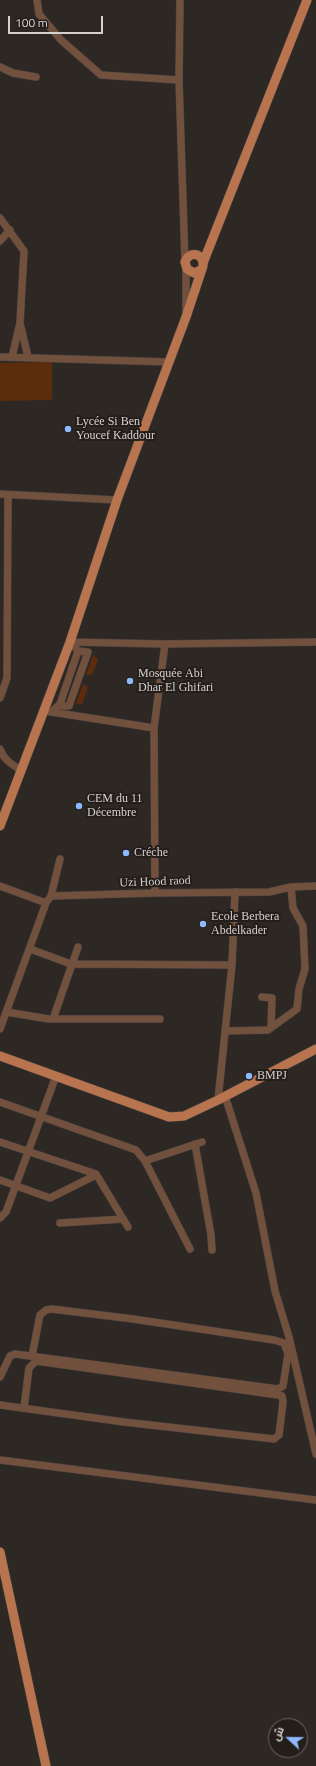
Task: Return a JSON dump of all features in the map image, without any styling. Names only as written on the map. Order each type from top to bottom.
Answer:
[{"type":"main road","points":[[0,826],[21,770],[48,711],[117,500],[186,317],[202,266],[307,0]]},
{"type":"main road","points":[[193,254],[201,257],[202,266],[194,273],[189,271],[185,265],[188,257],[193,254]]},
{"type":"main road","points":[[0,1056],[170,1117],[184,1116],[316,1049]]},
{"type":"main road","points":[[0,1552],[46,1766]]},
{"type":"street","points":[[37,0],[39,14],[61,40],[101,75],[179,80]]},
{"type":"street","points":[[180,0],[179,80],[186,317]]},
{"type":"street","points":[[0,67],[13,73],[36,77]]},
{"type":"street","points":[[0,218],[24,251],[20,323],[12,357]]},
{"type":"street","points":[[0,241],[10,230]]},
{"type":"street","points":[[20,323],[28,357]]},
{"type":"street","points":[[0,357],[169,362]]},
{"type":"street","points":[[0,494],[117,500]]},
{"type":"street","points":[[0,698],[7,678],[8,495]]},
{"type":"street","points":[[70,642],[165,644],[316,642]]},
{"type":"street","points":[[48,711],[60,704],[63,706],[69,706],[88,652],[78,651],[70,642]]},
{"type":"street","points":[[155,893],[154,728],[165,644]]},
{"type":"street","points":[[48,711],[154,728]]},
{"type":"street","points":[[0,749],[2,758],[21,770]]},
{"type":"street","points":[[0,1029],[46,903],[51,896],[60,859]]},
{"type":"street","points":[[0,886],[46,903]]},
{"type":"street","name":"Uzi Hood raod","points":[[51,896],[269,892],[291,887],[316,886]]},
{"type":"street","points":[[225,1031],[268,1030],[296,1009],[299,989],[305,969],[303,926],[293,908],[291,887]]},
{"type":"street","points":[[235,892],[232,965],[225,1031],[222,1098],[256,1193],[275,1291],[289,1337],[316,1454]]},
{"type":"street","points":[[53,1019],[78,947]]},
{"type":"street","points":[[30,949],[71,964],[232,965]]},
{"type":"street","points":[[262,997],[272,998],[271,1027]]},
{"type":"street","points":[[6,1012],[53,1019],[160,1019]]},
{"type":"street","points":[[0,1218],[6,1212],[56,1076]]},
{"type":"street","points":[[0,1102],[136,1150],[145,1161],[190,1249]]},
{"type":"street","points":[[0,1142],[96,1175],[128,1227]]},
{"type":"street","points":[[145,1161],[198,1143],[212,1250]]},
{"type":"street","points":[[0,1180],[50,1198],[96,1175]]},
{"type":"street","points":[[60,1223],[123,1218]]},
{"type":"street","points":[[0,1377],[12,1354],[278,1389],[283,1386],[288,1351],[284,1343],[265,1338],[52,1309],[46,1310],[40,1315],[32,1356]]},
{"type":"street","points":[[0,1405],[274,1440],[279,1435],[283,1402],[282,1396],[278,1395],[36,1361],[29,1368],[24,1408]]},
{"type":"street","points":[[0,1460],[316,1500]]},
{"type":"shaded area","points":[[52,362],[52,398],[50,400],[0,401],[0,363]]},
{"type":"shaded area","points":[[93,655],[98,660],[92,675],[86,675]]},
{"type":"shaded area","points":[[83,684],[88,687],[82,704],[76,704]]},
{"type":"place","name":"Lycée Si Ben Youcef Kaddour","points":[[68,429]]},
{"type":"place","name":"Mosquée Abi Dhar El Ghifari","points":[[130,681]]},
{"type":"place","name":"CEM du 11 Décembre","points":[[79,806]]},
{"type":"place","name":"Créche","points":[[126,853]]},
{"type":"place","name":"Ecole Berbera Abdelkader","points":[[203,924]]},
{"type":"place","name":"BMPJ","points":[[249,1076]]}]
